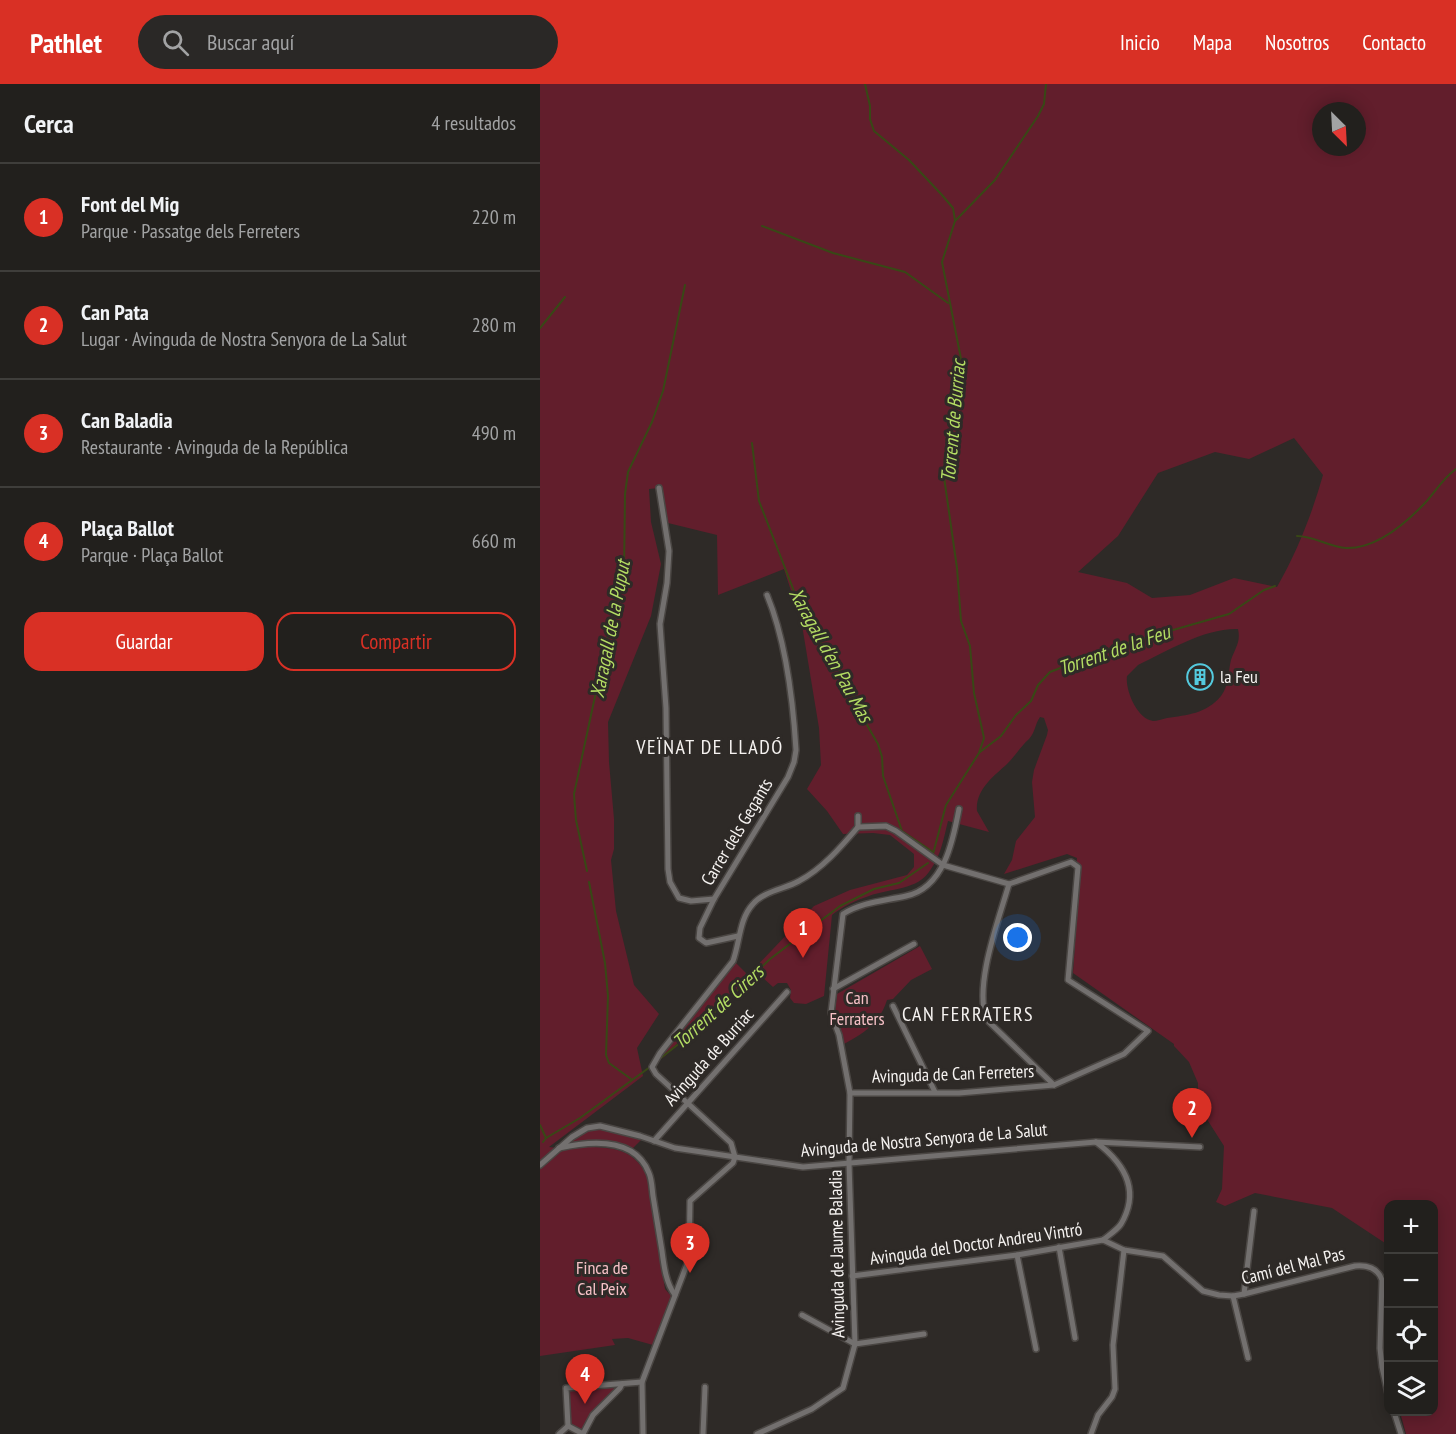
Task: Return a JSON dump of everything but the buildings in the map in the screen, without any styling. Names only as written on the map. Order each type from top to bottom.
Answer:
[{"type":"street","points":[[659,488],[669,551],[667,583],[660,624],[666,708],[668,869],[670,882],[679,898],[691,902],[714,898]]},
{"type":"street","name":"Carrer dels Gegants","points":[[738,936],[706,943],[699,938],[700,928],[714,898],[788,777],[794,762],[795,735],[786,669],[776,617],[767,595]]},
{"type":"street","points":[[943,865],[954,834],[959,809]]},
{"type":"street","points":[[643,1434],[642,1382],[689,1259],[690,1201],[733,1163],[735,1157],[732,1143],[656,1074],[652,1067],[660,1053],[734,961],[738,936],[746,915],[754,903],[764,896],[801,881],[823,865],[858,827],[858,816]]},
{"type":"street","points":[[858,827],[886,826],[943,865],[1009,884],[985,968],[982,1009],[987,1020],[1054,1085]]},
{"type":"street","name":"Avinguda de Can Ferreters","points":[[850,1093],[959,1093],[1054,1085],[1124,1054],[1148,1031],[1068,980],[1078,867],[1071,862],[1009,884]]},
{"type":"street","name":"Avinguda de Jaume Baladia","points":[[757,1434],[812,1409],[843,1388],[855,1344],[849,1163],[850,1093],[831,1012],[843,914],[855,907],[910,896],[930,884],[943,865]]},
{"type":"street","points":[[833,989],[914,944]]},
{"type":"street","name":"Avinguda de Burriac","points":[[654,1141],[787,992]]},
{"type":"street","points":[[893,1006],[935,1092]]},
{"type":"street","name":"Avinguda de Nostra Senyora de La Salut","points":[[540,1165],[572,1137],[587,1128],[600,1126],[675,1148],[802,1167],[1096,1142],[1200,1147]]},
{"type":"street","points":[[1096,1142],[1110,1152],[1122,1167],[1128,1181],[1130,1202],[1120,1225],[1103,1240]]},
{"type":"street","points":[[558,1148],[582,1143],[610,1144],[631,1150],[641,1159],[650,1174],[664,1267],[669,1288],[675,1295]]},
{"type":"street","points":[[1244,1294],[1254,1211]]},
{"type":"street","name":"Avinguda del Doctor Andreu Vintró","points":[[852,1276],[1017,1255],[1103,1240]]},
{"type":"street","name":"Camí del Mal Pas","points":[[1103,1240],[1124,1250],[1163,1256],[1203,1292],[1233,1296],[1355,1266],[1375,1270],[1382,1280],[1380,1348],[1384,1375]]},
{"type":"street","points":[[1059,1247],[1075,1338]]},
{"type":"street","points":[[1090,1434],[1098,1415],[1112,1397],[1115,1389],[1113,1345],[1124,1250]]},
{"type":"street","points":[[1017,1255],[1036,1349]]},
{"type":"street","name":"Camí del Mal Pas","points":[[1233,1296],[1248,1358]]},
{"type":"street","points":[[802,1315],[855,1344],[924,1334]]},
{"type":"street","points":[[560,1434],[568,1426],[566,1388],[642,1382]]},
{"type":"street","points":[[568,1426],[583,1434],[593,1415],[622,1384]]},
{"type":"street","points":[[704,1434],[705,1387]]},
{"type":"street","points":[[1395,1416],[1401,1434]]},
{"type":"green space","points":[[540,84],[1456,84],[1456,1434],[1406,1434],[1401,1416],[1438,1416],[1438,1200],[1384,1200],[1384,1242],[1332,1208],[1255,1193],[1225,1206],[1216,1202],[1222,1189],[1224,1146],[1203,1113],[1198,1098],[1198,1083],[1189,1062],[1174,1044],[1073,973],[1080,871],[1076,868],[1077,858],[1067,854],[1004,874],[1012,860],[1016,841],[1035,817],[1032,782],[1048,730],[1044,718],[1040,717],[1031,737],[986,784],[979,796],[977,811],[989,832],[948,821],[937,858],[931,869],[919,881],[903,888],[877,893],[859,900],[832,915],[824,996],[806,1004],[794,1003],[790,998],[791,990],[787,983],[778,983],[773,987],[761,976],[750,973],[814,906],[850,890],[907,875],[914,867],[914,854],[890,835],[843,834],[827,811],[807,789],[821,765],[819,728],[802,625],[784,569],[718,595],[717,535],[668,523],[659,488],[649,489],[651,522],[661,564],[651,616],[608,722],[614,819],[614,849],[611,860],[616,911],[634,985],[659,1014],[637,1048],[643,1076],[549,1147],[557,1148],[540,1164]],"holes":[[[1294,438],[1323,475],[1303,533],[1277,587],[1234,578],[1190,595],[1152,598],[1127,583],[1078,572],[1118,536],[1158,473],[1215,452],[1249,459]],[[1238,629],[1239,638],[1231,660],[1226,688],[1209,707],[1196,713],[1156,721],[1147,719],[1137,710],[1130,696],[1127,676],[1138,665],[1199,636]]]},
{"type":"green space","name":"Can Ferraters","points":[[920,946],[932,969],[911,980],[893,999],[887,1000],[876,1021],[844,1044],[835,1012],[837,994]]},
{"type":"green space","points":[[735,962],[747,974],[736,990],[711,1009],[658,1061],[671,1040]]},
{"type":"green space","points":[[601,1128],[642,1139],[632,1149],[611,1143],[564,1145],[588,1130]]},
{"type":"green space","name":"Finca de Cal Peix","points":[[583,1146],[612,1149],[627,1154],[641,1166],[647,1175],[665,1289],[672,1297],[653,1345],[628,1338],[612,1339],[615,1345],[540,1356],[540,1169],[559,1151]]},
{"type":"green space","points":[[613,1387],[615,1390],[591,1413],[582,1430],[571,1424],[568,1395],[571,1390]]},
{"type":"waterway","points":[[865,84],[874,131],[909,160],[942,195],[953,208],[955,220]]},
{"type":"waterway","name":"Torrent de Burriac","points":[[933,854],[946,805],[979,753],[984,738],[974,693],[970,646],[961,621],[957,568],[944,477],[945,455],[960,386],[962,364],[942,262],[955,221],[995,180],[1038,116],[1044,104],[1046,84]]},
{"type":"waterway","points":[[762,226],[833,253],[905,272],[948,303]]},
{"type":"waterway","name":"Xaragall de la Puput","points":[[587,871],[576,820],[574,794],[613,613],[624,576],[625,494],[628,472],[652,422],[663,391],[685,285]]},
{"type":"waterway","points":[[540,328],[565,297]]},
{"type":"waterway","name":"Xaragall d'en Pau Mas","points":[[752,443],[759,501],[799,604],[815,634],[849,684],[863,718],[878,744],[882,757],[883,776],[902,831],[933,852]]},
{"type":"waterway","points":[[1297,536],[1346,548],[1368,544],[1390,533],[1409,519],[1456,469]]},
{"type":"waterway","name":"Torrent de la Feu","points":[[980,752],[1001,736],[1016,715],[1031,701],[1038,685],[1050,672],[1117,646],[1229,614],[1264,590],[1275,586]]},
{"type":"waterway","name":"Torrent de Cirers","points":[[657,1061],[695,1031],[770,959],[840,906],[874,889],[899,883],[928,863]]},
{"type":"waterway","name":"Xaragall de la Puput","points":[[589,882],[605,963],[608,996],[606,1055],[609,1063],[631,1079]]},
{"type":"waterway","name":"Torrent de Cirers","points":[[543,1142],[650,1067]]},
{"type":"waterway","points":[[540,1125],[546,1138]]},
{"type":"place","name":"la Feu","points":[[1200,677]]},
{"type":"place","name":"Font del Mig","points":[[803,958]]},
{"type":"place","name":"Can Pata","points":[[1192,1138]]},
{"type":"place","name":"Can Baladia","points":[[690,1273]]},
{"type":"place","name":"Plaça Ballot","points":[[585,1404]]},
{"type":"district","name":"VEÏNAT DE LLADÓ","points":[[710,747]]},
{"type":"district","name":"CAN FERRATERS","points":[[968,1014]]}]
